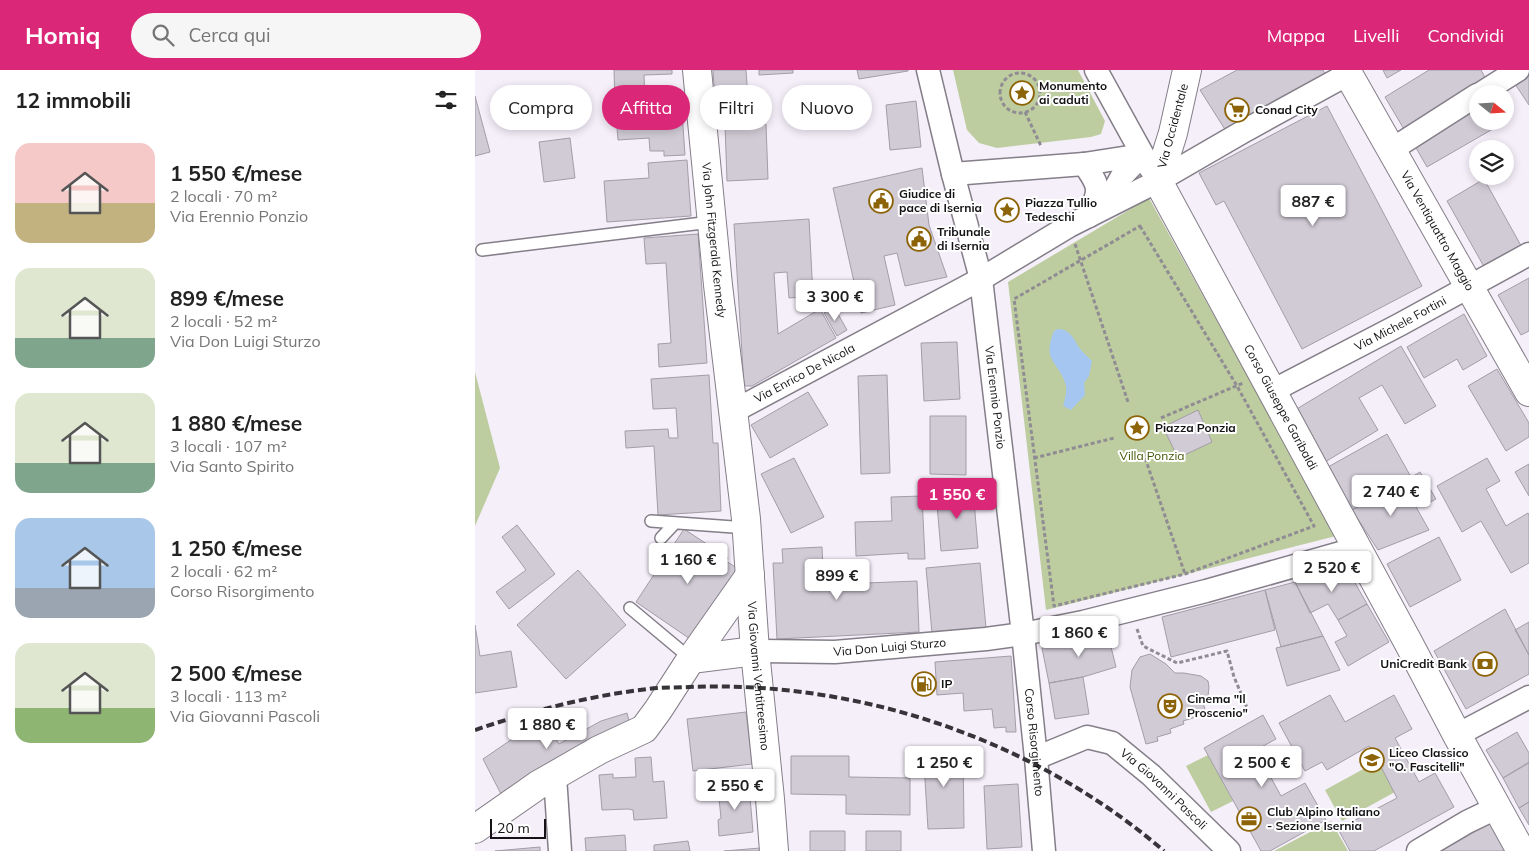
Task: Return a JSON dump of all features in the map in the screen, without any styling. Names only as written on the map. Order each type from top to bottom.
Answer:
[{"type":"main road","name":"Via John Fitzgerald Kennedy","points":[[697,70],[711,222],[734,411]]},
{"type":"main road","name":"Via Occidentale","points":[[1158,181],[1173,133],[1187,70]]},
{"type":"main road","name":"Via Ventiquattro Maggio","points":[[1347,72],[1529,392]]},
{"type":"main road","name":"Corso Giuseppe Garibaldi","points":[[1158,181],[1521,851]]},
{"type":"main road","name":"Via Giovanni Ventitreesimo","points":[[734,411],[747,528],[755,651],[774,851]]},
{"type":"main road","points":[[475,829],[538,785],[599,750],[644,729],[658,710],[683,661],[750,575]]},
{"type":"main road","points":[[683,661],[755,651]]},
{"type":"street","points":[[928,70],[981,279],[1097,211],[1158,181],[1347,72]]},
{"type":"street","name":"Corso Giuseppe Garibaldi","points":[[1096,70],[1158,181]]},
{"type":"street","points":[[1495,85],[1518,70]]},
{"type":"street","points":[[1391,150],[1469,101]]},
{"type":"street","points":[[953,174],[1084,164],[1142,155]]},
{"type":"street","points":[[1097,211],[1121,176],[1142,155]]},
{"type":"street","points":[[1084,164],[1096,182],[1098,194],[1097,211]]},
{"type":"street","name":"Via Michele Fortini","points":[[1272,391],[1469,288],[1529,254]]},
{"type":"street","name":"Via Enrico De Nicola","points":[[734,411],[981,279]]},
{"type":"street","name":"Via Erennio Ponzio","points":[[981,279],[1023,634]]},
{"type":"street","name":"Via Don Luigi Sturzo","points":[[755,651],[835,652],[1023,634],[1083,622],[1206,591],[1358,548]]},
{"type":"street","name":"Corso Risorgimento","points":[[1023,634],[1037,758],[1044,851]]},
{"type":"street","points":[[1457,735],[1529,697]]},
{"type":"street","name":"Via Giovanni Pascoli","points":[[1037,758],[1087,737],[1112,743],[1151,775],[1229,851]]},
{"type":"street","points":[[555,776],[560,851]]},
{"type":"street","points":[[1418,851],[1467,822],[1496,808]]},
{"type":"lane","points":[[482,250],[711,222]]},
{"type":"lane","points":[[651,521],[747,528]]},
{"type":"lane","points":[[661,538],[675,523]]},
{"type":"lane","points":[[630,608],[683,661]]},
{"type":"path","points":[[1010,70],[1012,74]]},
{"type":"path","points":[[1024,73],[1031,76],[1038,86],[1039,98],[1031,109],[1025,112],[1019,113],[1007,108],[1000,96],[1002,83],[1012,74],[1024,73]]},
{"type":"path","points":[[1025,112],[1041,146]]},
{"type":"path","points":[[1140,226],[1237,386],[1314,526],[1185,574],[1054,606],[1014,299],[1080,260],[1140,226]]},
{"type":"path","points":[[1075,242],[1128,402]]},
{"type":"path","points":[[1161,418],[1237,386]]},
{"type":"path","points":[[1034,458],[1114,438]]},
{"type":"path","points":[[1143,452],[1185,574]]},
{"type":"path","points":[[1138,632],[1143,646],[1177,663],[1227,651],[1234,677],[1248,710]]},
{"type":"green space","points":[[953,70],[1078,70],[1105,121],[1101,134],[1091,137],[997,148],[979,143],[967,130]]},
{"type":"green space","name":"Villa Ponzia","points":[[1149,198],[1336,536],[1046,610],[1008,282]]},
{"type":"green space","points":[[475,372],[500,468],[475,526]]},
{"type":"green space","points":[[1208,755],[1233,801],[1211,812],[1186,766]]},
{"type":"green space","points":[[1378,761],[1395,792],[1342,821],[1325,790]]},
{"type":"green space","points":[[1331,821],[1348,851],[1274,851]]},
{"type":"water","points":[[1058,329],[1065,330],[1070,334],[1081,350],[1092,361],[1089,376],[1084,383],[1085,395],[1071,410],[1063,406],[1066,386],[1051,356],[1051,341],[1054,331]]},
{"type":"building","points":[[614,70],[672,70],[672,74],[644,75],[644,85],[614,85]]},
{"type":"building","points":[[713,70],[746,70],[747,85],[714,85]]},
{"type":"building","points":[[759,70],[793,70],[793,73],[759,75]]},
{"type":"building","points":[[857,70],[908,70],[908,71],[859,79]]},
{"type":"building","name":"Conad City","points":[[1237,70],[1323,70],[1325,74],[1226,131],[1200,90]]},
{"type":"building","points":[[1383,70],[1401,70],[1387,78]]},
{"type":"building","points":[[1429,70],[1481,70],[1487,81],[1480,85],[1469,85],[1469,92],[1405,131],[1385,97]]},
{"type":"building","points":[[1529,70],[1529,105],[1511,78]]},
{"type":"building","points":[[475,96],[490,152],[475,156]]},
{"type":"building","points":[[916,101],[921,147],[890,150],[886,105]]},
{"type":"building","points":[[1469,105],[1469,130],[1491,130],[1474,140],[1469,140],[1469,143],[1427,167],[1411,139]]},
{"type":"building","points":[[1327,106],[1422,286],[1302,349],[1224,201],[1216,205],[1199,173]]},
{"type":"building","points":[[617,130],[683,130],[685,155],[664,156],[664,151],[650,151],[649,138],[618,140]]},
{"type":"building","points":[[725,130],[766,130],[768,179],[727,181]]},
{"type":"building","points":[[570,138],[575,178],[544,182],[539,142]]},
{"type":"building","points":[[687,160],[691,216],[607,222],[604,181],[649,178],[648,163]]},
{"type":"building","points":[[922,168],[929,225],[947,277],[905,286],[897,253],[884,256],[895,305],[861,313],[833,188]]},
{"type":"building","points":[[1474,185],[1487,185],[1524,251],[1487,272],[1447,201]]},
{"type":"building","points":[[809,219],[813,296],[789,298],[787,272],[774,273],[778,334],[820,309],[836,338],[752,386],[744,386],[734,224]]},
{"type":"building","points":[[698,234],[707,363],[659,367],[658,344],[671,343],[666,263],[646,264],[644,238]]},
{"type":"building","points":[[1529,278],[1529,331],[1521,335],[1498,295]]},
{"type":"building","points":[[834,307],[847,330],[837,336],[824,313]]},
{"type":"building","points":[[1464,314],[1487,356],[1463,370],[1457,359],[1424,378],[1407,347]]},
{"type":"building","points":[[957,342],[960,399],[924,401],[921,343]]},
{"type":"building","points":[[1401,346],[1436,406],[1405,424],[1382,385],[1359,398],[1378,430],[1325,462],[1295,410]]},
{"type":"building","points":[[1497,369],[1529,423],[1529,437],[1506,451],[1468,386]]},
{"type":"building","points":[[709,375],[713,443],[718,443],[721,511],[658,515],[654,446],[626,448],[625,431],[668,429],[669,438],[678,438],[676,408],[653,409],[651,379]]},
{"type":"building","points":[[887,375],[890,473],[861,474],[858,376]]},
{"type":"building","points":[[808,392],[828,425],[770,458],[751,425]]},
{"type":"building","points":[[1198,410],[1212,442],[1178,458],[1163,427]]},
{"type":"building","points":[[930,416],[966,416],[966,475],[930,474]]},
{"type":"building","points":[[1387,434],[1411,477],[1352,510],[1328,467]]},
{"type":"building","points":[[794,458],[824,517],[791,533],[761,474]]},
{"type":"building","points":[[1487,458],[1500,481],[1486,489],[1506,526],[1528,513],[1529,515],[1529,563],[1511,573],[1481,521],[1462,532],[1437,486]]},
{"type":"building","points":[[1529,464],[1529,496],[1515,472]]},
{"type":"building","points":[[1420,472],[1436,499],[1425,505],[1410,478]]},
{"type":"building","points":[[1402,482],[1429,530],[1378,550],[1352,510]]},
{"type":"building","points":[[973,489],[978,548],[941,551],[936,493]]},
{"type":"building","points":[[922,496],[925,559],[908,559],[908,553],[856,556],[855,522],[892,521],[891,497]]},
{"type":"building","points":[[517,525],[555,574],[509,609],[496,592],[526,570],[502,537]]},
{"type":"building","points":[[684,529],[728,558],[726,561],[740,570],[693,641],[636,602]]},
{"type":"building","points":[[1439,537],[1461,580],[1410,607],[1387,564]]},
{"type":"building","points":[[822,547],[823,570],[840,570],[841,584],[917,581],[919,632],[777,639],[773,563],[783,563],[782,549]]},
{"type":"building","points":[[980,563],[986,628],[932,633],[926,568]]},
{"type":"building","points":[[1346,567],[1367,604],[1338,620],[1328,604],[1310,613],[1295,582]]},
{"type":"building","points":[[578,570],[626,625],[566,679],[517,625]]},
{"type":"building","points":[[1295,582],[1323,636],[1281,647],[1265,590]]},
{"type":"building","points":[[1265,590],[1275,630],[1171,657],[1162,617]]},
{"type":"building","points":[[1367,604],[1389,642],[1348,666],[1335,642],[1347,636],[1338,620]]},
{"type":"building","name":"UniCredit Bank","points":[[1505,609],[1529,655],[1529,674],[1466,709],[1434,651]]},
{"type":"building","points":[[1529,622],[1529,655],[1515,630]]},
{"type":"building","points":[[475,625],[480,656],[511,651],[517,687],[475,693]]},
{"type":"building","points":[[1107,631],[1116,667],[1083,677],[1049,683],[1042,648]]},
{"type":"building","points":[[1323,636],[1340,670],[1287,686],[1276,648]]},
{"type":"building","name":"Cinema \"Il Proscenio\"","points":[[1150,654],[1166,664],[1175,673],[1201,676],[1208,681],[1209,687],[1208,696],[1202,698],[1206,714],[1183,721],[1184,724],[1170,729],[1171,733],[1157,737],[1158,741],[1146,744],[1130,687],[1132,670],[1140,657]]},
{"type":"building","points":[[1011,656],[1016,732],[1006,732],[1006,727],[994,728],[992,709],[964,711],[963,693],[937,695],[935,662]]},
{"type":"building","points":[[1083,677],[1089,714],[1055,719],[1049,683]]},
{"type":"building","points":[[1330,695],[1345,722],[1394,695],[1412,729],[1395,738],[1419,782],[1435,773],[1454,807],[1374,851],[1350,851],[1338,829],[1397,798],[1378,761],[1369,746],[1327,770],[1322,762],[1305,771],[1279,723]]},
{"type":"building","points":[[746,712],[752,764],[693,771],[687,719]]},
{"type":"building","points":[[627,713],[632,732],[552,762],[501,794],[483,759],[521,733],[548,727],[559,744],[601,721]]},
{"type":"building","points":[[1263,715],[1276,739],[1256,750],[1281,796],[1305,783],[1326,820],[1270,851],[1261,851],[1204,748]]},
{"type":"building","points":[[1517,732],[1529,753],[1529,762],[1503,778],[1486,750]]},
{"type":"building","points":[[923,747],[963,751],[964,828],[928,829]]},
{"type":"building","points":[[791,756],[849,756],[849,777],[910,778],[910,815],[846,814],[846,795],[791,794]]},
{"type":"building","points":[[651,757],[653,782],[664,781],[667,818],[634,820],[633,810],[602,810],[599,775],[613,774],[613,778],[636,777],[635,758]]},
{"type":"building","points":[[1529,763],[1529,802],[1519,808],[1503,778]]},
{"type":"building","points":[[1018,784],[1022,847],[987,849],[984,786]]},
{"type":"building","points":[[749,786],[753,832],[719,836],[718,820],[721,818],[718,789]]},
{"type":"building","points":[[1529,802],[1529,825],[1519,808]]},
{"type":"building","points":[[1490,823],[1506,851],[1441,851]]},
{"type":"building","points":[[810,831],[845,831],[845,851],[810,851]]},
{"type":"building","points":[[866,831],[901,831],[901,851],[866,851]]},
{"type":"building","points":[[625,835],[626,851],[586,851],[585,838]]},
{"type":"building","points":[[688,841],[690,851],[654,851],[654,845]]},
{"type":"building","points":[[540,847],[540,851],[495,851]]},
{"type":"building","points":[[760,848],[761,851],[724,851]]},
{"type":"railway","points":[[475,730],[560,705],[653,688],[753,687],[817,694],[880,707],[942,725],[1002,748],[1059,778],[1114,812],[1164,851]]},
{"type":"place","name":"Monumento ai caduti","points":[[1022,93]]},
{"type":"place","name":"Conad City","points":[[1237,110]]},
{"type":"place","name":"Giudice di pace di Isernia","points":[[881,201]]},
{"type":"place","name":"Piazza Tullio Tedeschi","points":[[1007,210]]},
{"type":"place","name":"Tribunale di Isernia","points":[[919,239]]},
{"type":"place","name":"Piazza Ponzia","points":[[1137,428]]},
{"type":"place","name":"UniCredit Bank","points":[[1485,664]]},
{"type":"place","name":"IP","points":[[924,684]]},
{"type":"place","name":"Cinema \"Il Proscenio\"","points":[[1170,706]]},
{"type":"place","name":"Liceo Classico \"O. Fascitelli\"","points":[[1372,760]]},
{"type":"place","name":"Club Alpino Italiano - Sezione Isernia","points":[[1249,819]]}]
